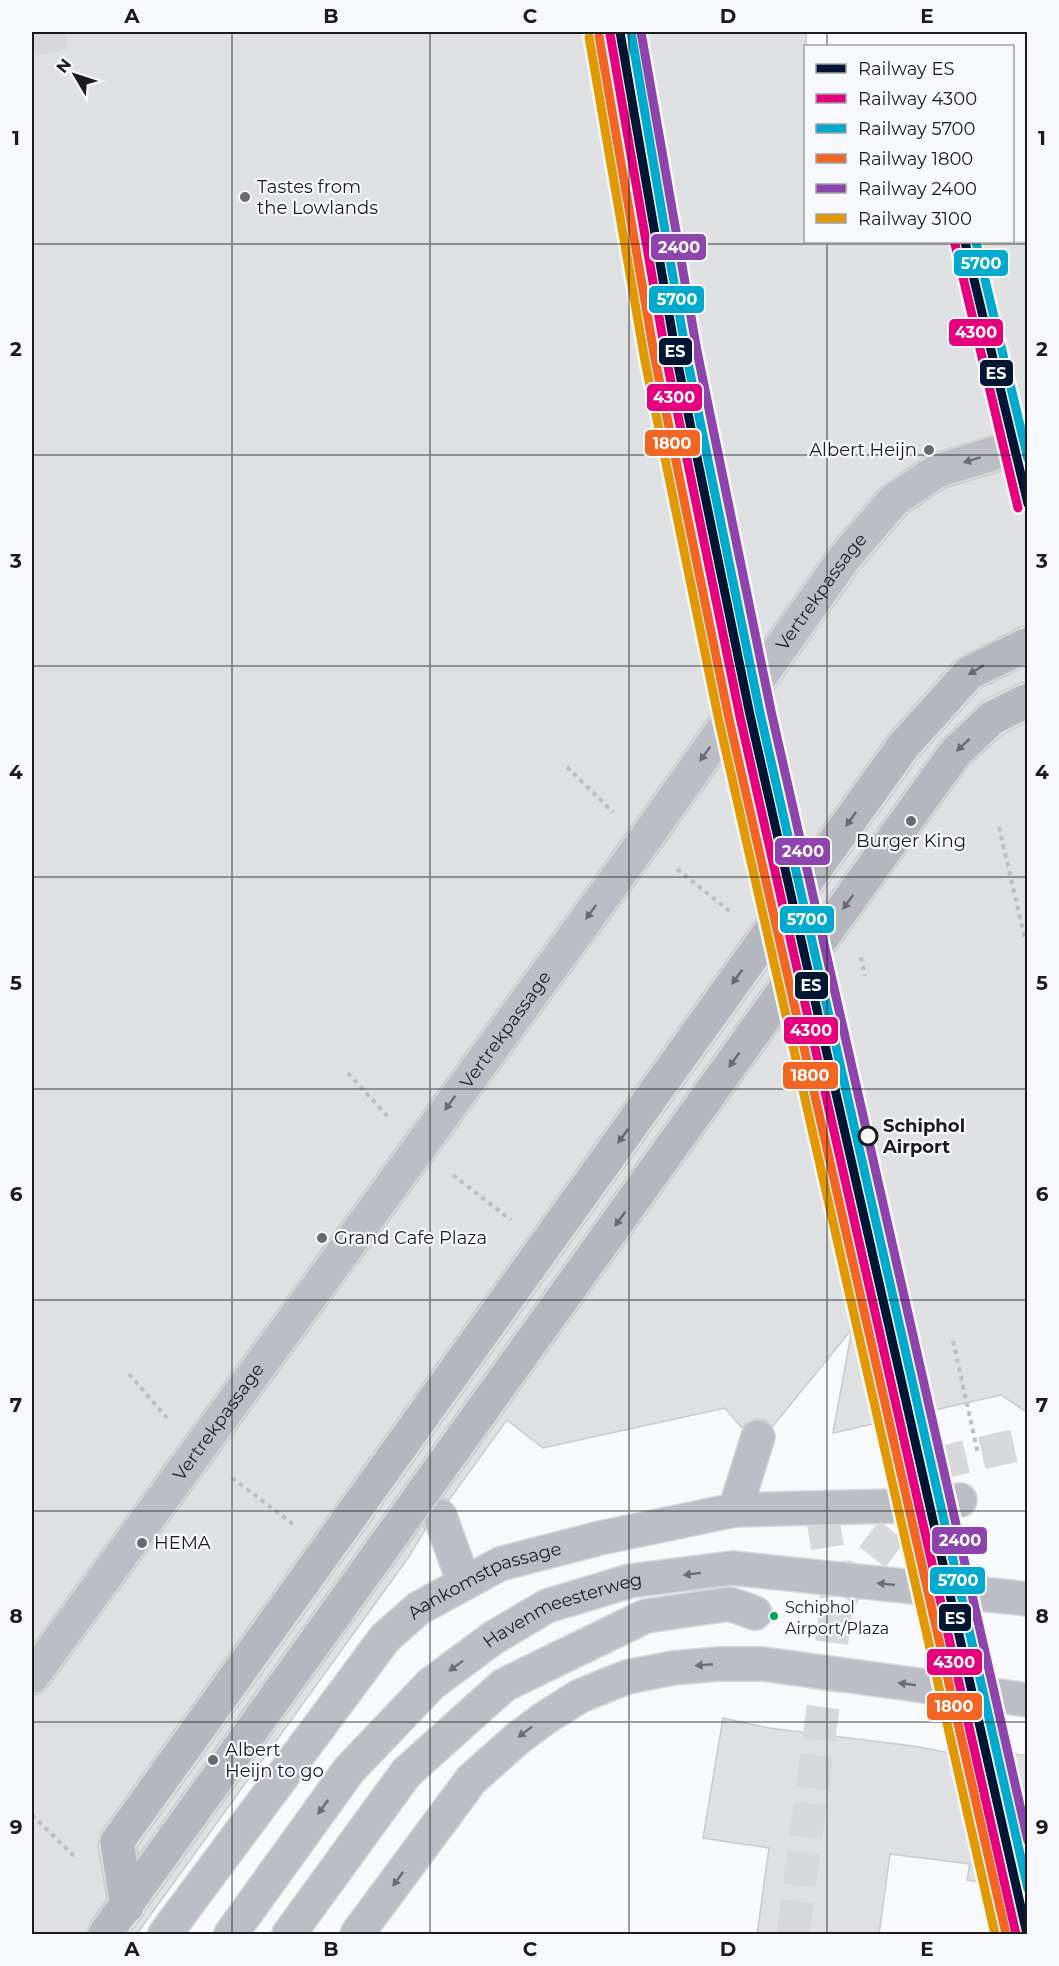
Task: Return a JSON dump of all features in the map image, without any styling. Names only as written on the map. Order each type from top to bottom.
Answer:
[{"type":"main road","points":[[127,1907],[117,1842],[904,745],[969,673],[1019,646],[1028,644]]},
{"type":"main road","points":[[105,1935],[955,753],[992,718],[1028,700]]},
{"type":"street","name":"Vertrekpassage","points":[[32,1677],[643,842],[845,557],[894,500],[937,471],[1028,443]]},
{"type":"street","points":[[735,1510],[758,1437]]},
{"type":"street","name":"Aankomstpassage","points":[[165,1935],[385,1638],[419,1608],[464,1583],[500,1564],[600,1538],[735,1510],[938,1505],[960,1500]]},
{"type":"street","points":[[440,1516],[464,1583]]},
{"type":"street","name":"Havenmeesterweg","points":[[231,1935],[349,1770],[431,1684],[493,1638],[547,1606],[630,1581],[732,1568],[1028,1599]]},
{"type":"street","points":[[289,1935],[406,1773],[504,1685],[646,1616],[730,1604],[755,1613]]},
{"type":"street","points":[[357,1935],[471,1780],[544,1718],[580,1696],[627,1677],[673,1668],[719,1664],[763,1664],[1028,1700]]},
{"type":"path","points":[[567,767],[643,842],[764,940]]},
{"type":"path","points":[[999,826],[1025,939]]},
{"type":"path","points":[[348,1073],[417,1149],[545,1245]]},
{"type":"path","points":[[953,1341],[978,1454]]},
{"type":"building","points":[[32,32],[806,32],[806,45],[804,45],[804,243],[1028,242],[1028,425],[927,455],[880,488],[831,545],[628,831],[32,1646]]},
{"type":"building","points":[[1028,463],[1028,626],[1020,627],[955,660],[889,734],[102,1831],[98,1845],[107,1899],[90,1923],[87,1935],[32,1935],[32,1695],[40,1694],[47,1688],[658,853],[860,569],[907,514],[945,488]]},
{"type":"building","points":[[1028,665],[1028,682],[1020,683],[983,701],[940,742],[138,1856],[137,1847],[919,757],[981,688]]},
{"type":"building","points":[[1028,721],[1028,1413],[1001,1395],[833,1433],[852,1329],[773,1426],[764,1419],[755,1419],[746,1423],[742,1428],[725,1408],[543,1448],[507,1420],[449,1500],[442,1498],[969,765],[1003,734]]},
{"type":"building","points":[[423,1524],[425,1530],[408,1558],[136,1935],[128,1935],[144,1914]]},
{"type":"building","points":[[723,1718],[769,1728],[913,1746],[987,1760],[989,1750],[1028,1756],[1028,1889],[967,1880],[970,1864],[890,1854],[879,1935],[757,1935],[769,1848],[703,1838]]},
{"type":"tunnel","points":[[32,40],[67,32]]},
{"type":"tunnel","points":[[934,1464],[1021,1444]]},
{"type":"tunnel","points":[[793,1934],[837,1602],[912,1506]]},
{"type":"tunnel","points":[[822,1515],[837,1602]]},
{"type":"rail line","name":"ES","points":[[620,32],[676,355],[750,715],[1027,1934]]},
{"type":"rail line","name":"5700","points":[[631,32],[686,353],[760,713],[1028,1889]]},
{"type":"rail line","name":"2400","points":[[641,32],[697,351],[771,711],[1028,1841]]},
{"type":"rail line","name":"4300","points":[[610,34],[666,357],[740,717],[1016,1934]]},
{"type":"rail line","name":"1800","points":[[599,36],[655,359],[729,719],[1006,1934]]},
{"type":"rail line","name":"3100","points":[[589,37],[645,361],[719,721],[995,1934]]},
{"type":"rail line","name":"ES","points":[[965,243],[1028,504]]},
{"type":"rail line","name":"5700","points":[[976,243],[1028,459]]},
{"type":"rail line","name":"4300","points":[[955,244],[1018,508]]},
{"type":"place","name":"Tastes from the Lowlands","points":[[245,197]]},
{"type":"place","name":"Albert Heijn","points":[[929,450]]},
{"type":"place","name":"Burger King","points":[[911,821]]},
{"type":"place","name":"Schiphol Airport","points":[[868,1136]]},
{"type":"place","name":"Grand Cafe Plaza","points":[[322,1238]]},
{"type":"place","name":"HEMA","points":[[142,1543]]},
{"type":"place","name":"Schiphol Airport/Plaza","points":[[774,1616]]},
{"type":"place","name":"Albert Heijn to go","points":[[213,1760]]}]
